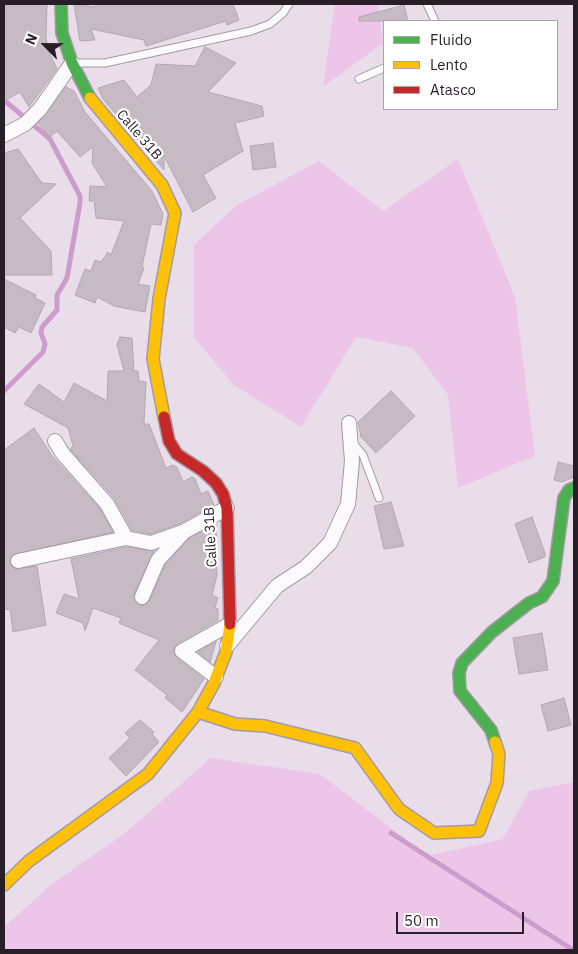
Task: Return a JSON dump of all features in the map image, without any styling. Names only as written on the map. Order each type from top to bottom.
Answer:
[{"type":"street","name":"Calle 31B","points":[[4,885],[29,861],[148,774],[198,712],[216,677],[227,646],[230,624],[227,508],[223,494],[216,483],[203,471],[177,454],[169,441],[164,426],[152,359],[159,299],[175,214],[162,185],[94,106],[72,63],[62,33],[62,4]]},
{"type":"street","points":[[4,135],[25,124],[40,108],[72,63]]},
{"type":"street","points":[[227,646],[276,586],[306,567],[330,543],[348,504],[352,460],[349,423]]},
{"type":"street","points":[[55,440],[63,454],[107,504],[126,538]]},
{"type":"street","points":[[198,712],[235,724],[265,726],[355,748],[399,809],[407,816],[434,833],[480,831],[497,783],[499,754],[491,730],[460,692],[459,673],[462,663],[492,632],[529,602],[542,598],[553,581],[564,498],[569,490],[574,488]]},
{"type":"street","points":[[18,561],[126,538],[152,543],[185,531],[227,508]]},
{"type":"street","points":[[142,597],[158,560],[185,531]]},
{"type":"street","points":[[216,677],[182,651],[230,624]]},
{"type":"lane","points":[[72,63],[106,63],[251,31],[270,24],[283,13],[289,4]]},
{"type":"lane","points":[[427,4],[435,20]]},
{"type":"lane","points":[[359,79],[383,68]]},
{"type":"lane","points":[[351,441],[363,455],[379,498]]},
{"type":"shaded area","points":[[335,4],[378,4],[383,43],[323,87]]},
{"type":"shaded area","points":[[458,159],[515,297],[535,456],[458,488],[448,395],[413,348],[356,337],[301,427],[234,385],[194,337],[194,245],[237,205],[319,161],[383,211]]},
{"type":"shaded area","points":[[211,758],[320,774],[428,856],[503,839],[529,791],[574,782],[574,950],[4,950],[4,927],[52,884],[125,833]]},
{"type":"building","points":[[4,4],[47,4],[46,38],[48,50],[57,69],[29,107],[20,92],[4,101]]},
{"type":"building","points":[[74,4],[95,7],[96,4],[233,4],[239,20],[227,25],[226,21],[146,46],[144,40],[91,29],[95,40],[80,41]]},
{"type":"building","points":[[404,5],[408,20],[359,21],[359,17]]},
{"type":"building","points":[[205,47],[236,63],[208,92],[262,106],[264,116],[235,123],[243,151],[203,175],[216,198],[193,212],[164,156],[164,170],[103,99],[98,88],[124,80],[137,97],[151,85],[156,64],[195,66]]},
{"type":"building","points":[[66,87],[74,91],[85,112],[152,191],[163,214],[161,225],[151,224],[142,267],[144,268],[138,284],[150,286],[145,312],[114,306],[97,297],[95,303],[75,295],[85,269],[91,271],[95,260],[101,262],[108,252],[111,255],[124,221],[96,218],[94,201],[89,201],[90,186],[107,187],[92,163],[93,147],[80,157],[57,131],[50,137],[38,123]]},
{"type":"building","points":[[273,143],[276,167],[253,170],[250,146]]},
{"type":"building","points":[[18,149],[42,183],[56,184],[20,218],[51,251],[52,275],[4,275],[4,153]]},
{"type":"building","points":[[4,279],[36,295],[35,298],[45,303],[31,333],[19,327],[15,333],[4,327]]},
{"type":"building","points":[[120,337],[132,338],[134,371],[138,371],[139,381],[146,382],[144,424],[149,424],[166,468],[173,465],[177,467],[183,482],[192,477],[195,479],[201,494],[208,491],[214,505],[181,523],[150,534],[132,530],[114,498],[70,449],[73,446],[68,428],[24,404],[39,384],[64,402],[74,383],[107,401],[108,371],[124,371],[117,345]]},
{"type":"building","points":[[391,391],[415,416],[376,453],[361,437],[358,422]]},
{"type":"building","points":[[34,428],[53,457],[100,509],[113,532],[12,555],[10,563],[15,569],[37,566],[46,625],[13,632],[10,609],[4,610],[4,450]]},
{"type":"building","points":[[558,462],[574,466],[574,477],[562,482],[554,480]]},
{"type":"building","points":[[391,502],[404,546],[384,549],[374,506]]},
{"type":"building","points":[[532,517],[545,557],[529,563],[515,524]]},
{"type":"building","points":[[216,524],[217,575],[212,595],[218,598],[215,608],[218,609],[218,620],[178,643],[173,650],[177,658],[204,679],[182,712],[165,698],[167,695],[135,670],[159,640],[119,623],[121,618],[93,608],[85,631],[83,623],[56,613],[64,594],[79,599],[71,559],[126,547],[154,551],[134,594],[135,603],[143,606],[150,600],[165,565],[190,538]]},
{"type":"building","points":[[542,633],[548,670],[519,674],[513,638]]},
{"type":"building","points":[[216,642],[210,662],[198,652]]},
{"type":"building","points":[[564,698],[571,725],[548,731],[541,705]]},
{"type":"building","points":[[140,720],[154,732],[152,734],[159,742],[126,776],[109,758],[130,738],[125,733]]},
{"type":"waterway","points":[[4,100],[50,139],[80,196],[67,278],[57,295],[57,310],[42,327],[41,333],[45,344],[43,352],[4,391]]},
{"type":"waterway","points":[[391,833],[573,950]]},
{"type":"traffic: fast","points":[[61,4],[62,33],[72,63],[90,98]]},
{"type":"traffic: fast","points":[[495,742],[491,730],[460,691],[459,673],[462,663],[492,632],[529,603],[542,597],[553,581],[564,498],[569,490],[574,488]]},
{"type":"traffic: slow","points":[[90,98],[162,185],[175,213],[159,299],[153,359],[164,417]]},
{"type":"traffic: slow","points":[[4,885],[29,861],[148,774],[198,712],[214,683],[226,652],[230,624]]},
{"type":"traffic: slow","points":[[198,712],[235,724],[265,726],[355,748],[399,809],[434,833],[479,831],[497,783],[499,754],[495,742]]},
{"type":"traffic: jam","points":[[164,417],[169,441],[177,454],[203,471],[216,483],[223,494],[227,508],[230,624]]}]
